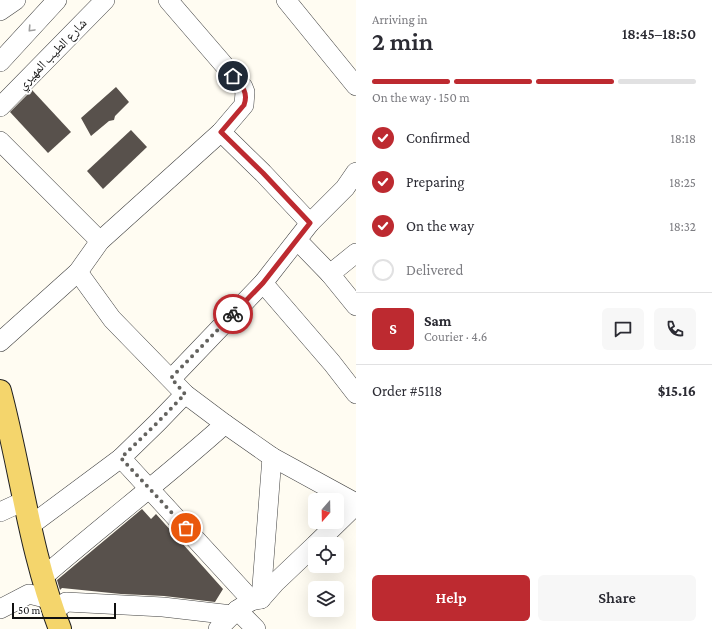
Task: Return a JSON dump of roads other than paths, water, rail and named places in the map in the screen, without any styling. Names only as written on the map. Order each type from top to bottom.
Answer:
[{"type":"main road","points":[[0,391],[8,422],[24,501],[43,577],[54,613]]},
{"type":"street","points":[[0,11],[16,0]]},
{"type":"street","points":[[0,62],[57,0]]},
{"type":"street","name":"شارع الطيب المهيري","points":[[0,107],[105,0]]},
{"type":"street","points":[[0,342],[78,272],[100,241],[221,132],[244,105],[245,92],[243,87],[168,0]]},
{"type":"street","points":[[286,0],[356,86]]},
{"type":"street","points":[[221,132],[263,173],[310,223]]},
{"type":"street","points":[[0,141],[100,241]]},
{"type":"street","points":[[171,378],[263,283],[310,223],[345,188],[356,172]]},
{"type":"street","points":[[296,240],[330,274],[356,306]]},
{"type":"street","points":[[330,274],[356,253]]},
{"type":"street","points":[[78,272],[112,319],[185,394],[272,457],[356,504],[322,537]]},
{"type":"street","points":[[263,283],[332,363],[356,394]]},
{"type":"street","points":[[31,525],[121,458],[185,394]]},
{"type":"street","points":[[43,577],[187,458],[225,424]]},
{"type":"street","points":[[245,606],[272,457]]},
{"type":"street","points":[[121,458],[245,593],[245,606],[256,629]]},
{"type":"street","points":[[0,512],[24,501]]},
{"type":"street","points":[[218,629],[276,582],[308,551]]},
{"type":"street","points":[[0,609],[29,594],[54,613],[66,602],[163,607],[245,606]]}]
